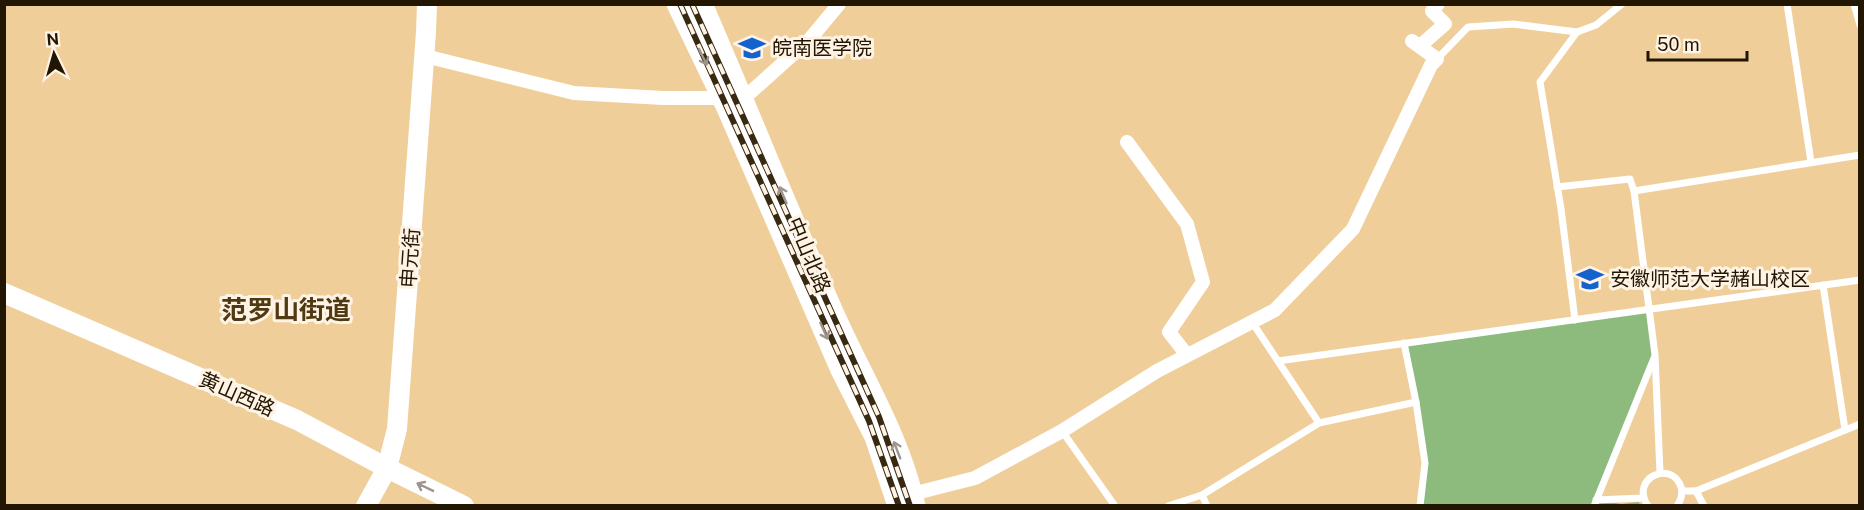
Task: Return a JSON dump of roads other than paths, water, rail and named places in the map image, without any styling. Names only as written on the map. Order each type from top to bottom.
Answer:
[{"type":"main road","points":[[677,4],[730,102]]},
{"type":"main road","name":"中山北路","points":[[702,4],[730,102],[875,398],[898,450],[908,502]]},
{"type":"street","name":"申元街","points":[[366,506],[387,468],[397,429],[427,4]]},
{"type":"street","points":[[425,56],[574,93],[730,102],[810,39],[839,4]]},
{"type":"street","points":[[908,502],[975,478],[1062,431],[1157,371],[1275,310],[1353,229],[1431,65],[1437,59],[1416,44],[1445,24],[1432,11],[1438,4]]},
{"type":"street","points":[[1127,142],[1187,224],[1203,282],[1169,332],[1187,356]]},
{"type":"street","name":"黄山西路","points":[[4,293],[297,420],[464,506]]},
{"type":"lane","points":[[1437,59],[1468,27],[1513,24],[1577,32],[1596,25],[1622,4]]},
{"type":"lane","points":[[1787,4],[1811,162]]},
{"type":"lane","points":[[1854,4],[1860,25]]},
{"type":"lane","points":[[1575,320],[1540,82],[1577,32]]},
{"type":"lane","points":[[1634,191],[1860,154]]},
{"type":"lane","points":[[1557,187],[1630,180],[1634,191],[1655,355],[1660,473]]},
{"type":"lane","points":[[1278,361],[1860,280]]},
{"type":"lane","points":[[1823,285],[1845,430]]},
{"type":"lane","points":[[1252,322],[1318,423]]},
{"type":"lane","points":[[1404,344],[1425,463],[1420,506]]},
{"type":"lane","points":[[1643,498],[1595,503],[1655,355]]},
{"type":"lane","points":[[1168,506],[1202,495],[1318,423],[1416,402]]},
{"type":"lane","points":[[1682,491],[1696,491],[1859,425]]},
{"type":"lane","points":[[1062,431],[1115,506]]},
{"type":"lane","points":[[1648,506],[1643,498],[1644,485],[1654,475],[1660,473],[1677,480],[1682,497],[1677,506]]},
{"type":"lane","points":[[1696,491],[1704,506]]},
{"type":"lane","points":[[1202,495],[1208,506]]},
{"type":"railway","points":[[680,4],[869,421],[899,506]]},
{"type":"railway","points":[[692,4],[879,417],[910,506]]},
{"type":"place","name":"皖南医学院","points":[[752,48]]},
{"type":"place","name":"安徽师范大学赭山校区","points":[[1590,279]]},
{"type":"district","name":"范罗山街道","points":[[286,310]]}]
